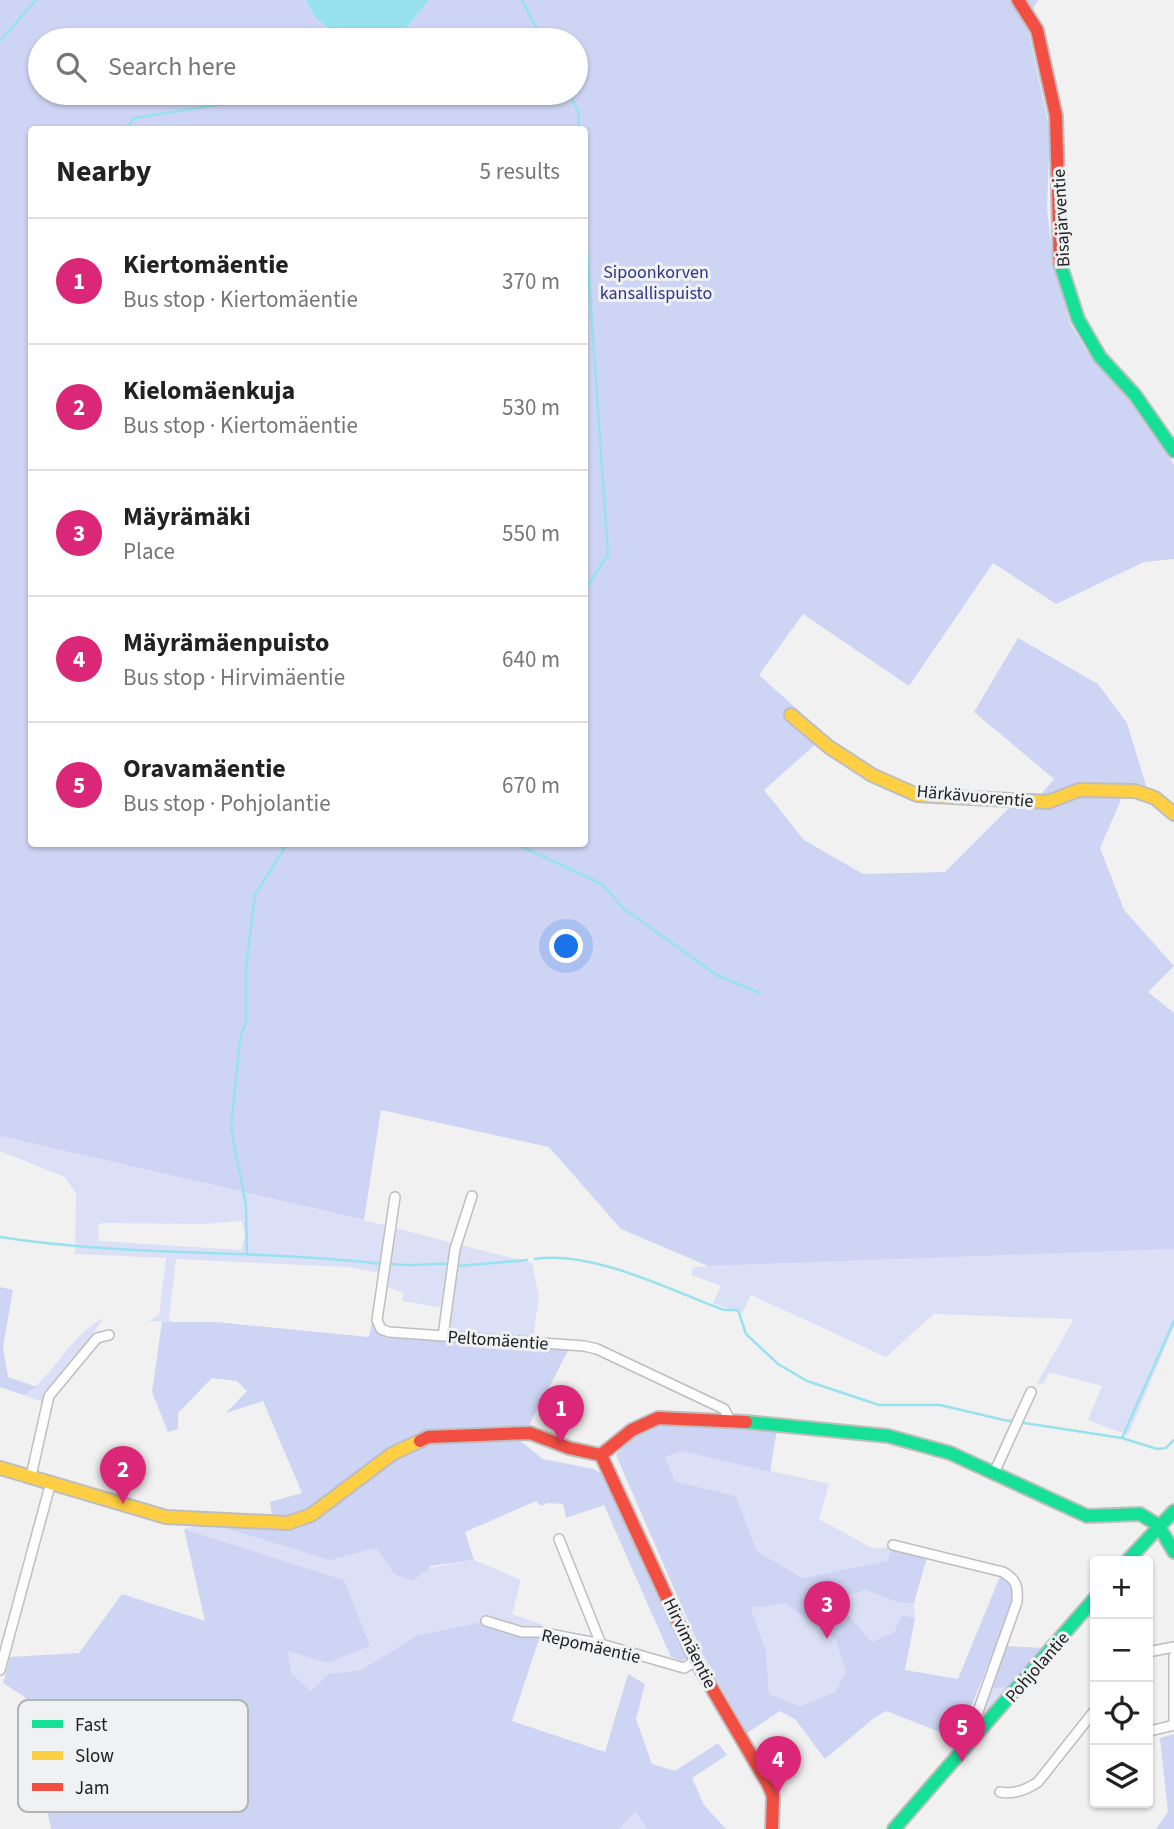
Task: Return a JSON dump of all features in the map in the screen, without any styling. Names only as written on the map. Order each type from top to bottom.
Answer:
[{"type":"street","name":"Bisajärventie","points":[[1018,0],[1037,30],[1056,116],[1059,258],[1077,319],[1100,357],[1135,395],[1174,451]]},
{"type":"street","name":"Härkävuorentie","points":[[791,715],[829,747],[872,775],[917,794],[1048,802],[1079,790],[1135,791],[1155,798],[1174,814]]},
{"type":"street","points":[[443,1336],[455,1249],[472,1196]]},
{"type":"street","name":"Peltomäentie","points":[[395,1197],[377,1320],[381,1329],[388,1332],[597,1349],[724,1409],[730,1420]]},
{"type":"street","points":[[31,1476],[48,1396],[97,1338],[109,1335]]},
{"type":"street","points":[[994,1473],[1031,1392]]},
{"type":"street","points":[[0,1468],[166,1517],[288,1523],[311,1516],[392,1454],[428,1437],[530,1433],[569,1448],[601,1455],[632,1430],[658,1418],[730,1420],[897,1437],[950,1453],[1087,1516],[1140,1514],[1158,1525],[1174,1552]]},
{"type":"street","name":"Hirvimäentie","points":[[601,1455],[696,1661],[768,1784],[773,1796],[772,1829]]},
{"type":"street","points":[[0,1670],[51,1482]]},
{"type":"street","points":[[1131,1556],[1174,1511]]},
{"type":"street","points":[[559,1539],[601,1644]]},
{"type":"street","points":[[893,1545],[1003,1572],[1013,1578],[1018,1587],[1017,1602],[976,1717],[977,1735]]},
{"type":"street","name":"Pohjolantie","points":[[894,1829],[1090,1604]]},
{"type":"street","name":"Repomäentie","points":[[486,1621],[522,1632],[539,1632],[601,1644],[684,1668],[696,1661]]},
{"type":"street","points":[[1153,1651],[1174,1647]]},
{"type":"street","points":[[1153,1730],[1174,1725],[1174,1656]]},
{"type":"street","points":[[1000,1792],[1008,1794],[1025,1790],[1038,1782],[1090,1716]]},
{"type":"shaded area","points":[[306,0],[429,0],[407,28],[328,28],[315,17]]},
{"type":"shaded area","points":[[0,1136],[389,1226],[381,1273],[347,1267],[176,1259],[169,1318],[171,1322],[148,1321],[159,1315],[166,1258],[75,1254],[76,1194],[65,1177],[0,1151]],"holes":[[[242,1221],[245,1234],[241,1250],[99,1241],[98,1225]]]},
{"type":"shaded area","points":[[395,1228],[453,1243],[443,1308],[402,1301],[404,1293],[384,1286]]},
{"type":"shaded area","points":[[461,1245],[532,1263],[539,1296],[533,1339],[447,1332]]},
{"type":"shaded area","points":[[1174,1249],[1174,1326],[1128,1435],[1088,1420],[1102,1386],[1049,1372],[1043,1384],[1037,1383],[1074,1319],[934,1314],[886,1357],[751,1295],[742,1314],[713,1303],[721,1286],[691,1275],[693,1268],[708,1266]]},
{"type":"shaded area","points":[[104,1318],[42,1402],[23,1395],[45,1377],[81,1335]]},
{"type":"shaded area","points":[[682,1451],[829,1484],[819,1519],[872,1548],[892,1547],[887,1561],[802,1578],[757,1551],[736,1496],[675,1481],[665,1457]]},
{"type":"shaded area","points":[[209,1523],[330,1559],[376,1548],[394,1574],[474,1560],[521,1580],[512,1614],[544,1625],[523,1628],[486,1621],[418,1635],[361,1670],[328,1674],[311,1692],[291,1673],[288,1651],[344,1580],[184,1529]]},
{"type":"shaded area","points":[[865,1590],[900,1603],[914,1603],[915,1618],[903,1615],[894,1632],[872,1642],[834,1600]]},
{"type":"shaded area","points":[[785,1602],[835,1639],[846,1671],[837,1692],[800,1706],[769,1694],[766,1651],[751,1608]]},
{"type":"shaded area","points":[[1011,1686],[981,1720],[978,1720],[990,1689]]},
{"type":"shaded area","points":[[637,1812],[647,1829],[619,1829]]},
{"type":"green space","name":"Sipoonkorven kansallispuisto","points":[[0,0],[306,0],[315,17],[328,28],[28,28],[28,105],[588,105],[588,28],[407,28],[429,0],[1038,0],[1026,20],[1050,131],[1047,208],[1053,262],[1070,323],[1087,352],[1139,409],[1174,465],[1174,559],[1144,562],[1056,604],[993,563],[909,686],[803,614],[759,675],[826,735],[764,790],[804,840],[863,874],[945,872],[1008,809],[1036,800],[1054,779],[974,712],[1018,638],[1098,684],[1127,723],[1147,789],[1124,793],[1100,848],[1124,910],[1174,966],[1148,992],[1174,1013],[1174,1249],[708,1266],[621,1229],[549,1147],[381,1110],[364,1220],[0,1136]]},
{"type":"green space","points":[[0,1287],[13,1290],[3,1347],[8,1377],[37,1387],[23,1395],[0,1387]]},
{"type":"green space","points":[[373,1319],[378,1331],[570,1347],[527,1429],[453,1432],[417,1437],[400,1443],[372,1460],[316,1506],[286,1518],[272,1517],[270,1502],[302,1493],[263,1401],[226,1413],[247,1391],[237,1381],[212,1378],[178,1413],[178,1429],[168,1432],[152,1392],[162,1322],[216,1322],[369,1337]]},
{"type":"green space","points":[[661,1423],[777,1429],[770,1472],[682,1451],[665,1457],[675,1481],[736,1496],[757,1551],[802,1578],[887,1561],[892,1547],[927,1557],[914,1603],[900,1603],[865,1590],[835,1600],[872,1642],[894,1632],[902,1615],[915,1618],[905,1670],[958,1679],[1001,1574],[1011,1581],[1014,1601],[958,1739],[886,1711],[825,1759],[795,1719],[780,1711],[747,1733],[703,1655],[616,1455],[633,1436]],"holes":[[[785,1603],[835,1639],[846,1671],[836,1692],[800,1706],[769,1694],[766,1651],[751,1608]]]},
{"type":"green space","points":[[519,1440],[543,1459],[594,1469],[604,1475],[689,1657],[682,1661],[671,1657],[604,1505],[566,1518],[563,1504],[547,1503],[541,1506],[536,1501],[465,1532],[474,1560],[431,1566],[413,1581],[394,1574],[376,1548],[330,1560],[209,1523],[288,1527],[394,1459],[437,1441]]},
{"type":"green space","points":[[184,1529],[344,1580],[370,1646],[328,1663],[288,1651],[291,1673],[311,1691],[328,1674],[361,1670],[418,1635],[486,1621],[540,1636],[512,1721],[605,1752],[628,1674],[645,1684],[636,1719],[652,1764],[675,1771],[718,1743],[727,1755],[692,1778],[704,1805],[726,1829],[647,1829],[636,1812],[619,1829],[51,1829],[48,1812],[248,1812],[248,1700],[26,1700],[3,1683],[10,1657],[79,1653],[122,1594],[205,1621]]},
{"type":"green space","points":[[1006,1646],[1042,1648],[1011,1686],[990,1689]]},
{"type":"green space","points":[[1174,1734],[1174,1829],[1156,1829],[1168,1812],[1160,1738]]},
{"type":"waterway","points":[[0,41],[36,0]]},
{"type":"waterway","points":[[522,0],[537,28]]},
{"type":"waterway","points":[[129,126],[134,118],[217,105]]},
{"type":"waterway","points":[[575,105],[579,126]]},
{"type":"waterway","points":[[588,263],[608,555],[588,585]]},
{"type":"waterway","points":[[247,1255],[246,1205],[231,1128],[240,1039],[246,1021],[246,968],[255,895],[285,847]]},
{"type":"waterway","points":[[522,847],[602,884],[623,908],[718,976],[760,993]]},
{"type":"waterway","points":[[0,1237],[96,1248],[287,1256],[382,1264]]},
{"type":"waterway","points":[[535,1259],[581,1260],[606,1266],[724,1310],[738,1310],[746,1334],[778,1364],[807,1381],[879,1405],[940,1405],[1004,1420],[1122,1438],[1157,1449],[1166,1448],[1174,1440]]},
{"type":"waterway","points":[[458,1266],[527,1260]]},
{"type":"waterway","points":[[392,1264],[448,1264]]},
{"type":"waterway","points":[[1122,1438],[1174,1321]]},
{"type":"traffic: fast","points":[[1060,263],[1078,319],[1100,357],[1135,395],[1174,451]]},
{"type":"traffic: fast","points":[[746,1422],[888,1436],[950,1453],[1087,1516],[1140,1514],[1158,1525],[1174,1552]]},
{"type":"traffic: fast","points":[[1132,1556],[1174,1511]]},
{"type":"traffic: fast","points":[[894,1829],[1090,1604]]},
{"type":"traffic: slow","points":[[791,715],[829,747],[872,775],[917,795],[1048,802],[1079,790],[1135,791],[1155,798],[1174,814]]},
{"type":"traffic: slow","points":[[0,1468],[166,1517],[288,1523],[311,1515],[392,1454],[420,1441]]},
{"type":"traffic: jam","points":[[1018,0],[1037,30],[1056,116],[1060,263]]},
{"type":"traffic: jam","points":[[420,1441],[428,1437],[530,1433],[569,1448],[601,1455],[632,1430],[658,1418],[746,1422]]},
{"type":"traffic: jam","points":[[601,1455],[696,1661],[768,1784],[773,1796],[772,1829]]},
{"type":"place","name":"Kiertomäentie","points":[[561,1443]]},
{"type":"place","name":"Kielomäenkuja","points":[[123,1504]]},
{"type":"place","name":"Mäyrämäki","points":[[827,1639]]},
{"type":"place","name":"Oravamäentie","points":[[962,1762]]},
{"type":"place","name":"Mäyrämäenpuisto","points":[[778,1794]]}]
